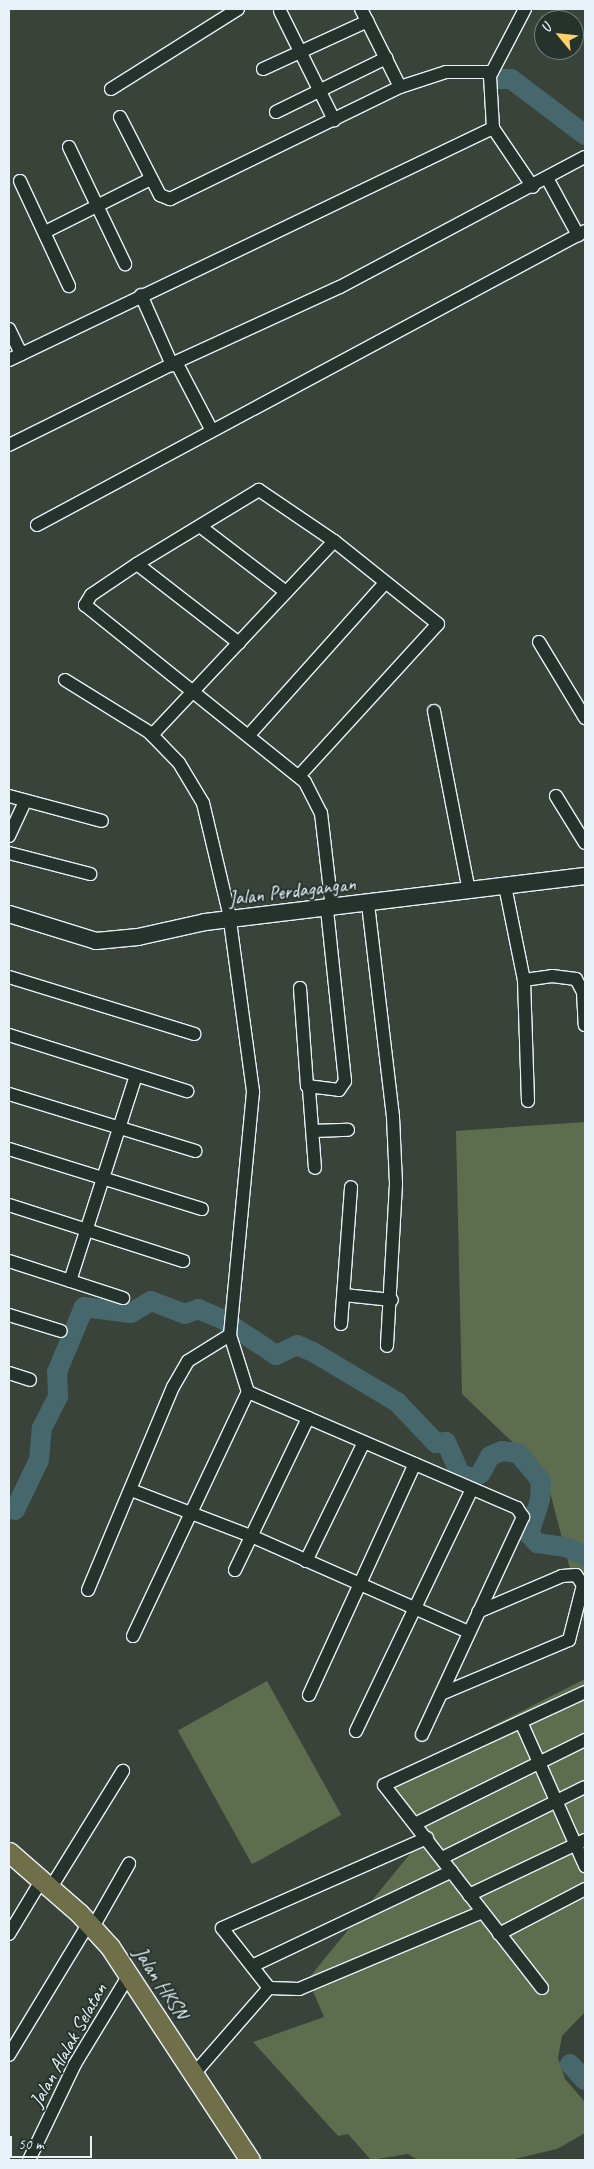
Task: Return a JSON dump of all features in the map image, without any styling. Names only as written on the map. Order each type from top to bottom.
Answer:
[{"type":"main road","name":"Jalan HKSN","points":[[9,1852],[91,1925],[129,1975],[250,2160]]},
{"type":"street","points":[[111,90],[238,9]]},
{"type":"street","points":[[361,9],[400,87]]},
{"type":"street","points":[[521,10],[490,74],[493,128],[533,187]]},
{"type":"street","points":[[280,11],[334,120]]},
{"type":"street","points":[[263,69],[368,22]]},
{"type":"street","points":[[276,112],[386,58]]},
{"type":"street","points":[[120,117],[160,195],[173,198],[400,87],[438,73],[490,74]]},
{"type":"street","points":[[9,360],[142,295],[281,233],[493,128]]},
{"type":"street","points":[[69,147],[99,205],[125,264]]},
{"type":"street","points":[[9,445],[174,363],[340,287],[548,180],[585,156]]},
{"type":"street","points":[[45,232],[152,179]]},
{"type":"street","points":[[37,526],[211,429],[582,233],[548,180]]},
{"type":"street","points":[[20,181],[69,286]]},
{"type":"street","points":[[142,295],[174,363],[211,429]]},
{"type":"street","points":[[9,329],[21,354]]},
{"type":"street","points":[[299,776],[438,626],[334,541],[261,490],[137,564],[87,599],[87,610],[194,690],[299,776],[321,813],[345,1081],[339,1090],[309,1089]]},
{"type":"street","points":[[201,527],[286,592]]},
{"type":"street","points":[[152,735],[334,541]]},
{"type":"street","points":[[137,564],[239,643]]},
{"type":"street","points":[[249,735],[385,583]]},
{"type":"street","points":[[539,642],[585,718]]},
{"type":"street","points":[[65,680],[152,735],[179,763],[203,803],[230,921],[253,1092],[230,1332],[248,1392],[133,1636]]},
{"type":"street","points":[[434,711],[469,891]]},
{"type":"street","points":[[9,796],[102,821]]},
{"type":"street","points":[[556,796],[585,843]]},
{"type":"street","points":[[9,836],[25,801]]},
{"type":"street","points":[[9,853],[90,874]]},
{"type":"street","name":"Jalan Perdagangan","points":[[9,914],[96,941],[230,921],[585,876]]},
{"type":"street","points":[[505,886],[524,980],[528,1101]]},
{"type":"street","points":[[368,904],[393,1117],[397,1226],[387,1346]]},
{"type":"street","points":[[9,977],[194,1034]]},
{"type":"street","points":[[524,980],[576,979],[583,992],[585,1025]]},
{"type":"street","points":[[300,988],[315,1168]]},
{"type":"street","points":[[9,1035],[187,1092]]},
{"type":"street","points":[[70,1281],[136,1075]]},
{"type":"street","points":[[9,1094],[196,1151]]},
{"type":"street","points":[[313,1131],[348,1130]]},
{"type":"street","points":[[9,1149],[103,1180],[202,1209]]},
{"type":"street","points":[[341,1324],[351,1186]]},
{"type":"street","points":[[9,1205],[182,1261]]},
{"type":"street","points":[[9,1261],[123,1298]]},
{"type":"street","points":[[344,1295],[392,1300]]},
{"type":"street","points":[[9,1315],[61,1331]]},
{"type":"street","points":[[88,1590],[173,1387],[188,1361],[230,1332]]},
{"type":"street","points":[[9,1373],[30,1380]]},
{"type":"street","points":[[248,1392],[517,1508],[523,1517],[422,1735]]},
{"type":"street","points":[[234,1570],[308,1418]]},
{"type":"street","points":[[306,1561],[364,1442]]},
{"type":"street","points":[[309,1695],[415,1464]]},
{"type":"street","points":[[356,1731],[414,1606],[472,1489]]},
{"type":"street","points":[[131,1490],[251,1536],[414,1606],[469,1632]]},
{"type":"street","points":[[441,1694],[569,1640],[583,1585],[576,1575],[562,1576],[478,1612]]},
{"type":"street","points":[[542,1988],[469,1895],[444,1857],[384,1785],[585,1692]]},
{"type":"street","points":[[521,1722],[556,1802],[580,1842],[585,1866]]},
{"type":"street","points":[[415,1824],[585,1740]]},
{"type":"street","points":[[9,1934],[123,1771]]},
{"type":"street","points":[[444,1857],[585,1787]]},
{"type":"street","points":[[269,1988],[222,1928],[427,1838]]},
{"type":"street","points":[[469,1895],[580,1842]]},
{"type":"street","points":[[9,2056],[129,1864]]},
{"type":"street","points":[[252,1966],[452,1871]]},
{"type":"street","points":[[499,1934],[585,1889]]},
{"type":"street","points":[[269,1988],[299,1989],[482,1912]]},
{"type":"street","name":"Jalan Alalak Selatan","points":[[29,2160],[75,2064],[129,1975]]},
{"type":"street","points":[[193,2075],[269,1988]]},
{"type":"green space","points":[[585,1122],[585,1626],[545,1473],[462,1394],[456,1131]]},
{"type":"green space","points":[[585,1679],[585,2012],[562,2036],[558,2058],[565,2079],[585,2102],[585,2133],[557,2149],[510,2160],[418,2160],[408,2154],[371,2160],[348,2134],[338,2136],[253,2042],[324,2017],[308,1979],[427,1833],[388,1779]]},
{"type":"green space","points":[[267,1681],[341,1815],[252,1864],[178,1730]]},
{"type":"waterway","points":[[499,79],[511,79],[585,135]]},
{"type":"waterway","points":[[15,1510],[39,1460],[42,1428],[58,1396],[57,1372],[84,1307],[131,1313],[151,1301],[185,1314],[198,1309],[222,1319],[276,1355],[297,1345],[313,1352],[397,1402],[436,1443],[446,1442],[460,1474],[473,1478],[481,1473],[490,1456],[502,1451],[518,1453],[541,1480],[540,1500],[529,1534],[537,1543],[566,1547],[585,1556]]},
{"type":"waterway","points":[[570,2064],[585,2080]]}]
